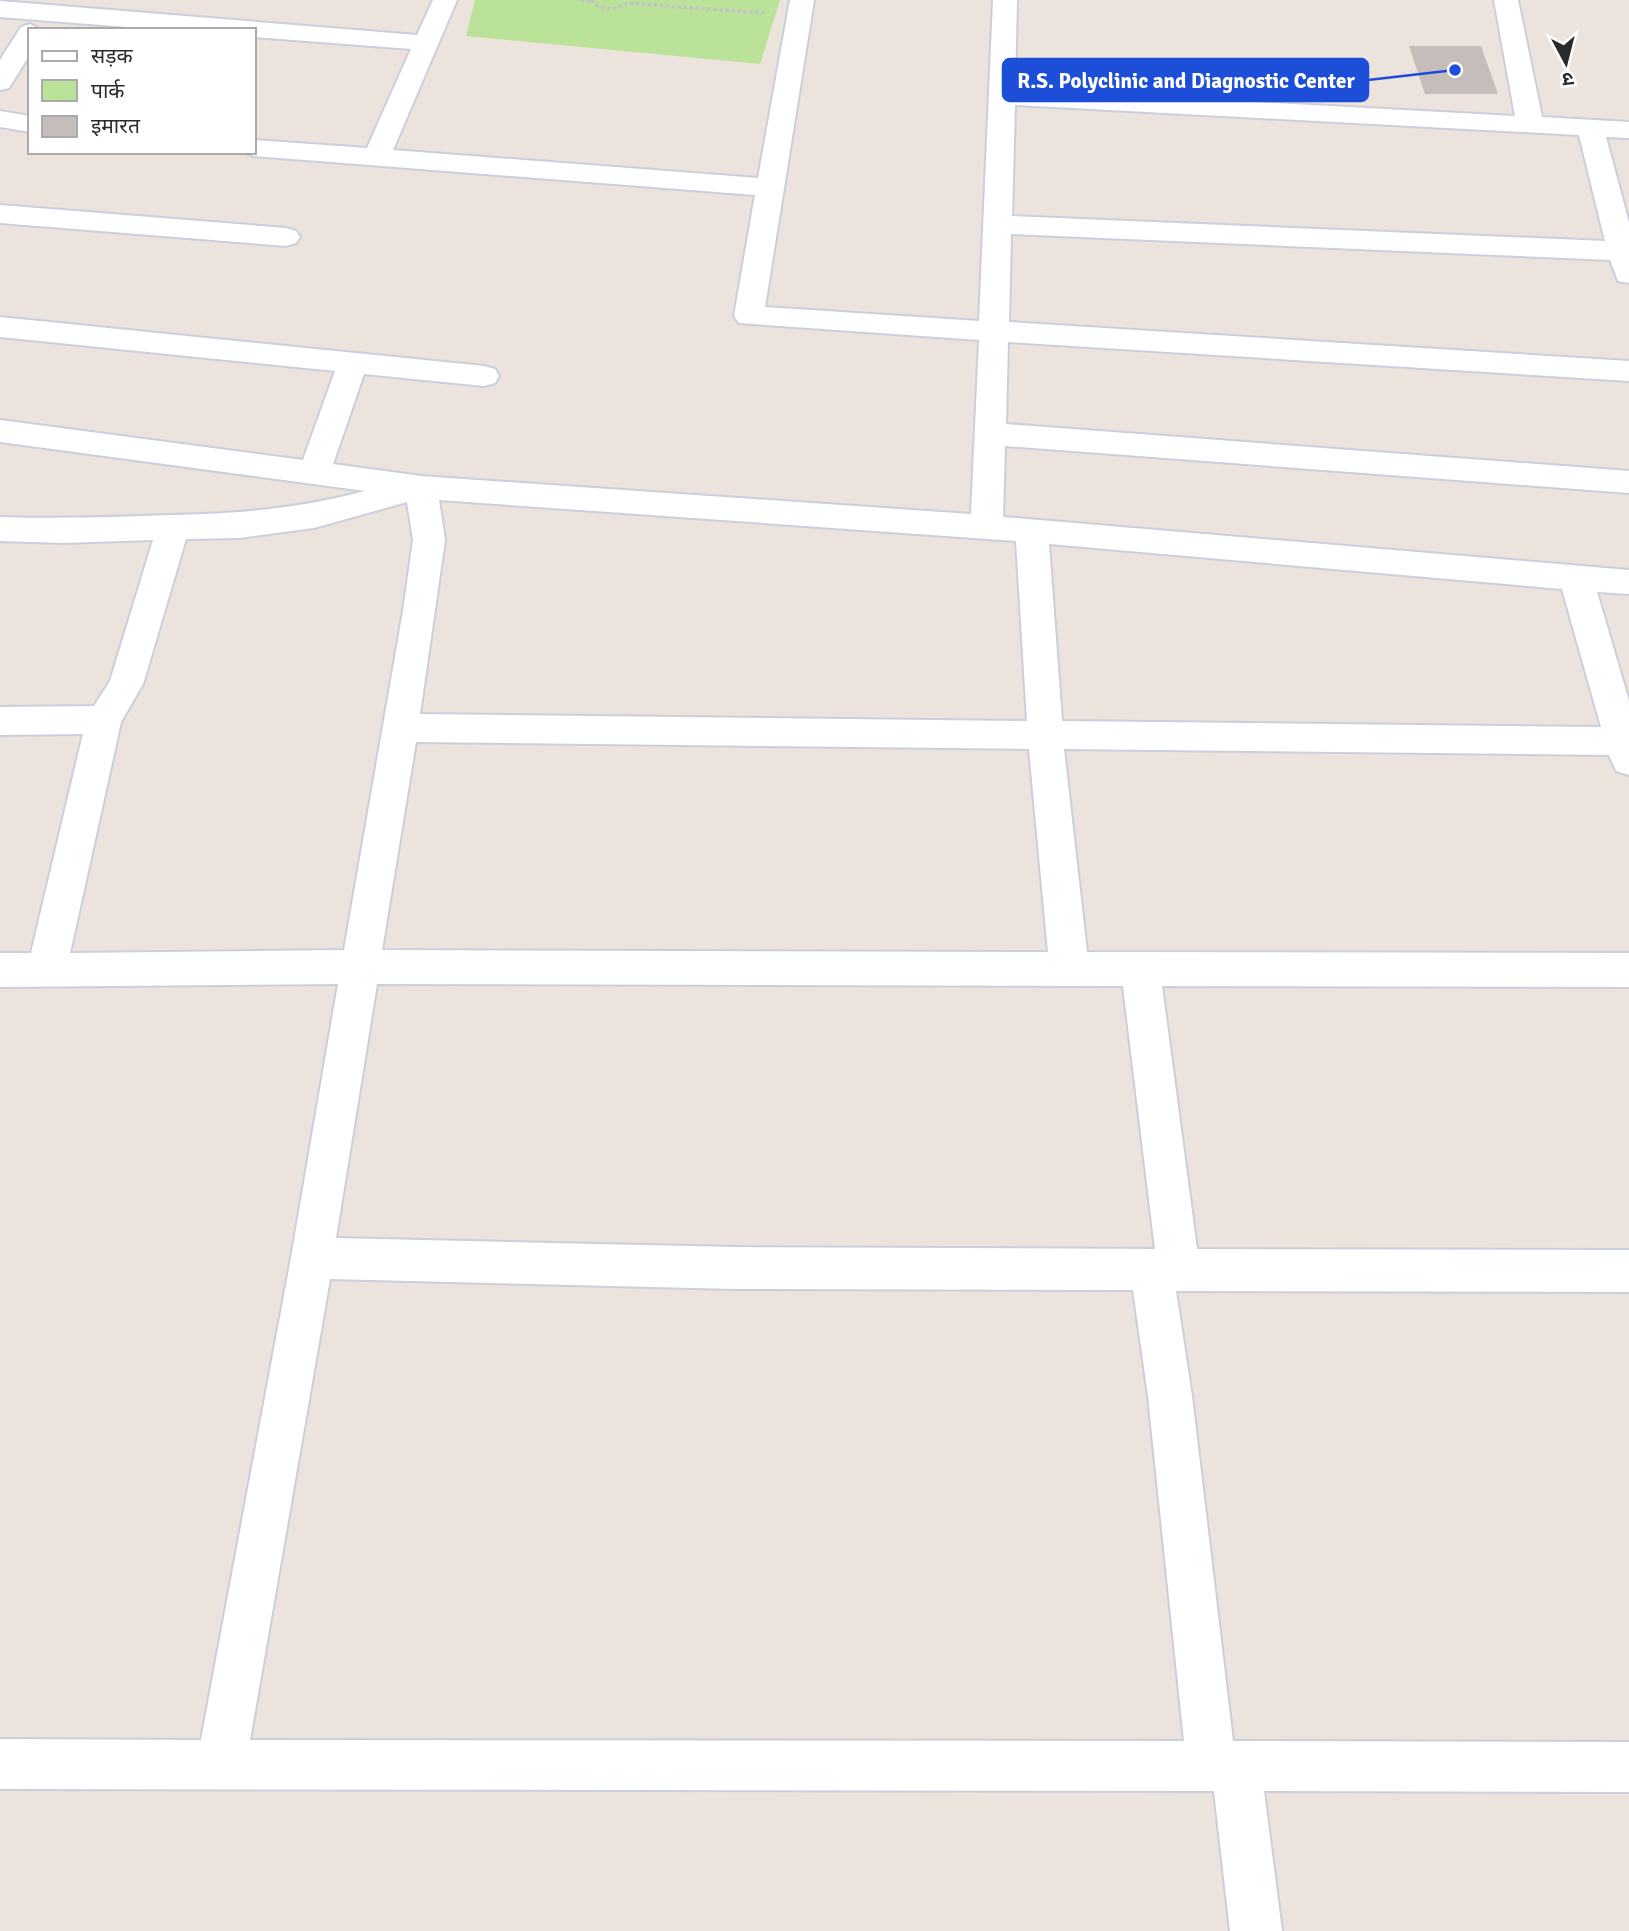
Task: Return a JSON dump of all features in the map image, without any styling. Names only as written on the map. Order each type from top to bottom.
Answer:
[{"type":"street","points":[[376,159],[445,0]]},
{"type":"street","points":[[987,527],[1005,0]]},
{"type":"street","points":[[1506,0],[1530,125]]},
{"type":"street","points":[[801,8],[749,316],[1629,371]]},
{"type":"street","points":[[0,9],[34,24],[117,28]]},
{"type":"street","points":[[0,82],[28,34]]},
{"type":"street","points":[[256,35],[426,43]]},
{"type":"street","points":[[1002,96],[1629,130]]},
{"type":"street","points":[[0,119],[28,124]]},
{"type":"street","points":[[997,224],[1626,264],[1591,129]]},
{"type":"street","points":[[256,148],[772,188]]},
{"type":"street","points":[[0,214],[286,237]]},
{"type":"street","points":[[0,327],[484,376]]},
{"type":"street","points":[[314,473],[353,363]]},
{"type":"street","points":[[0,431],[421,487],[987,527],[1629,582]]},
{"type":"street","points":[[990,435],[1629,481]]},
{"type":"street","points":[[0,530],[239,526],[314,516],[421,487]]},
{"type":"street","points":[[221,1764],[313,1258],[401,728],[429,540],[421,487]]},
{"type":"street","points":[[47,969],[104,720],[125,684],[173,527]]},
{"type":"street","points":[[1032,531],[1045,733],[1069,968]]},
{"type":"street","points":[[401,728],[1045,733],[1627,751],[1576,578]]},
{"type":"street","points":[[0,721],[104,720]]},
{"type":"street","points":[[0,970],[361,967],[1629,970]]},
{"type":"street","points":[[1140,969],[1166,1271],[1170,1396],[1223,1766],[1256,1931]]},
{"type":"street","points":[[313,1258],[721,1267],[1629,1271]]},
{"type":"street","points":[[0,1764],[1629,1768]]},
{"type":"path","points":[[581,0],[592,1],[594,5],[605,10],[617,9],[628,2],[801,8]]},
{"type":"green space","points":[[475,0],[780,0],[760,64],[466,36]]},
{"type":"building","points":[[1409,46],[1481,46],[1498,94],[1425,94]]},
{"type":"place","name":"R.S. Polyclinic and Diagnostic Center","points":[[1455,70]]}]
